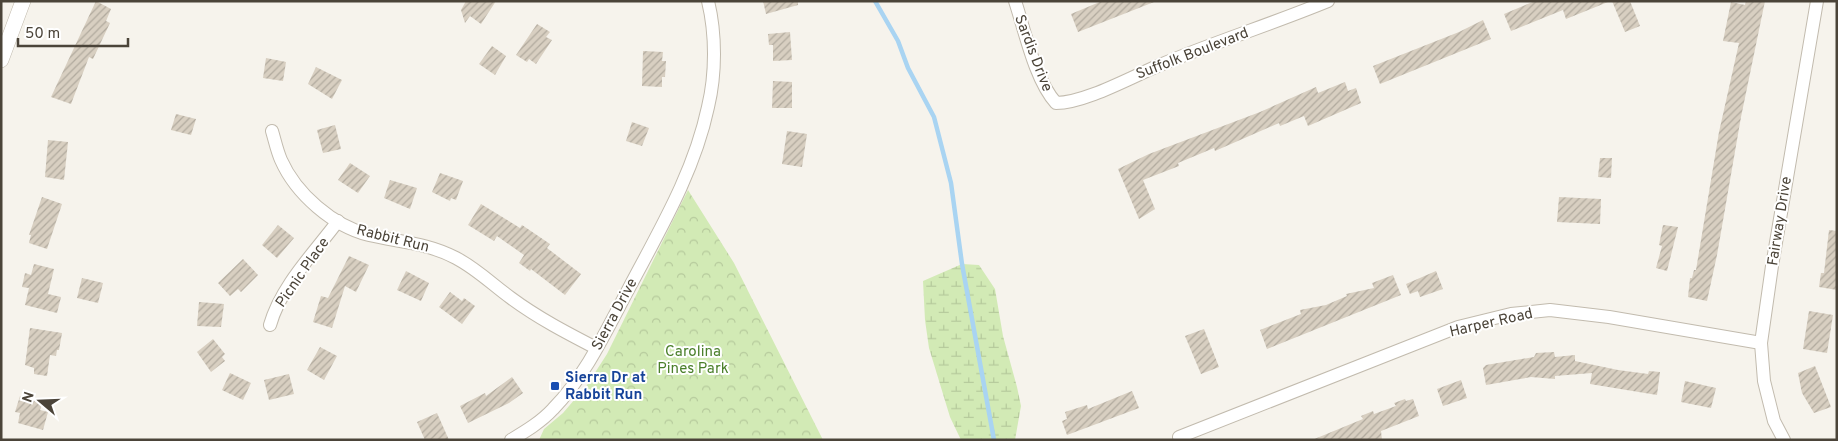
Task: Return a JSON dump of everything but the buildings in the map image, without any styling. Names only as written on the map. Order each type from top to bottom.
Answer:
[{"type":"street","points":[[1,60],[23,1]]},
{"type":"street","name":"Sierra Drive","points":[[511,440],[536,424],[554,408],[576,381],[676,201],[690,166],[709,106],[712,84],[713,39],[712,16],[708,1]]},
{"type":"street","name":"Sardis Drive","points":[[1015,1],[1039,72],[1049,95],[1056,103]]},
{"type":"street","name":"Fairway Drive","points":[[1784,440],[1774,421],[1764,381],[1761,343],[1772,266],[1817,1]]},
{"type":"street","name":"Suffolk Boulevard","points":[[1056,103],[1066,103],[1085,97],[1321,3]]},
{"type":"street","name":"Rabbit Run","points":[[272,131],[282,161],[297,185],[317,207],[338,221],[368,234],[421,243],[450,255],[475,270],[511,298],[550,324],[596,348]]},
{"type":"street","name":"Picnic Place","points":[[270,325],[274,309],[284,292],[338,221]]},
{"type":"street","name":"Harper Road","points":[[1179,437],[1458,327],[1511,314],[1550,310],[1609,317],[1761,343]]},
{"type":"green space","name":"Carolina Pines Park","points":[[688,190],[734,263],[823,440],[539,440],[544,429],[563,413],[587,385],[607,354]]},
{"type":"green space","points":[[962,264],[979,265],[995,289],[1003,336],[1021,406],[1015,440],[961,440],[950,417],[929,348],[923,281]]},
{"type":"waterway","points":[[875,1],[898,41],[908,68],[934,117],[951,183],[962,264],[994,440]]},
{"type":"place","name":"Sierra Dr at Rabbit Run","points":[[555,386]]}]
